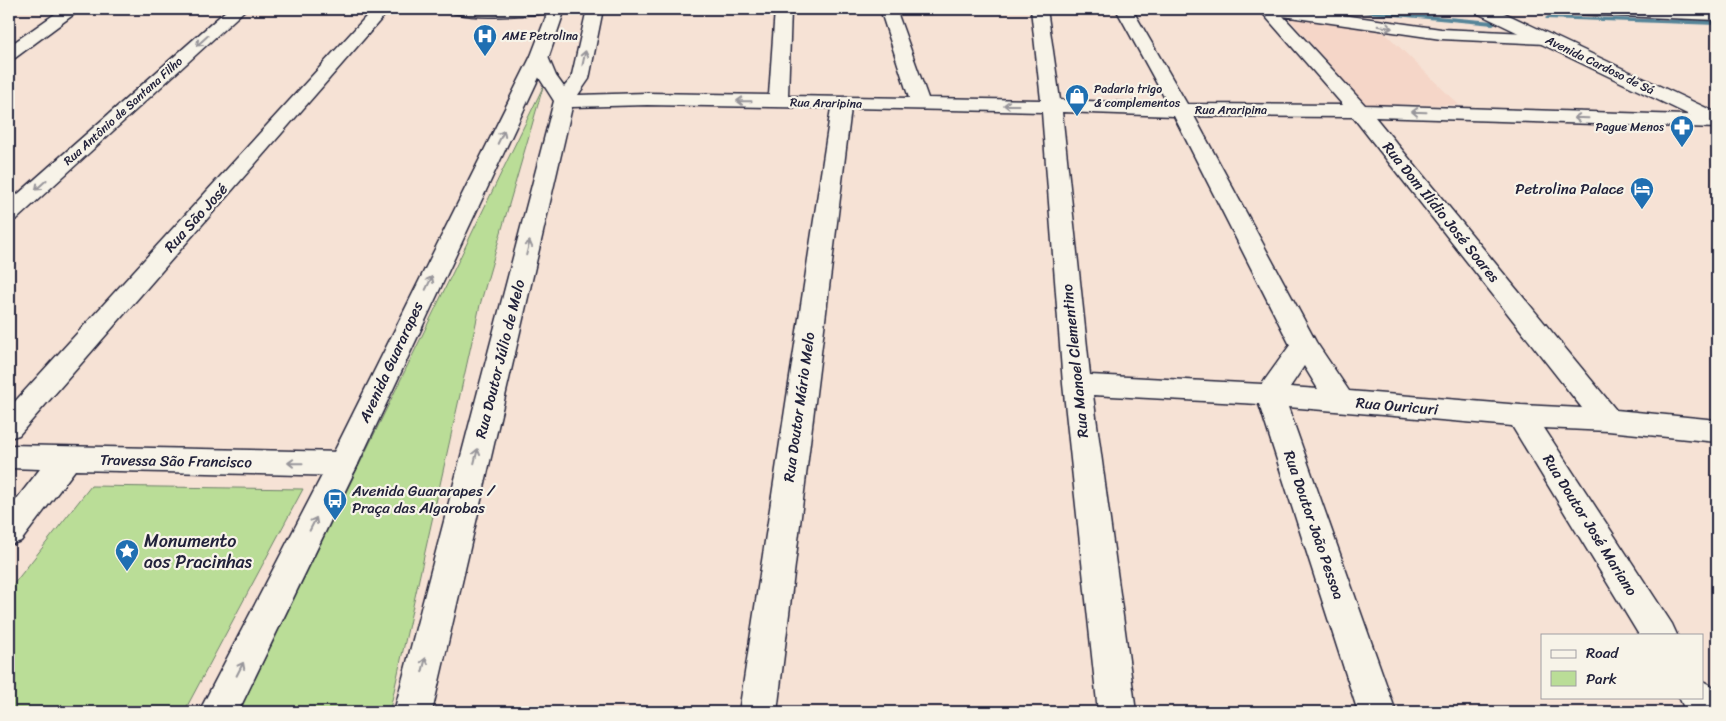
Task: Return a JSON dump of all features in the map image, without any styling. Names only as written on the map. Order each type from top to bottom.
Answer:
[{"type":"main road","points":[[9,54],[73,9]]},
{"type":"main road","name":"Rua Antônio de Santana Filho","points":[[9,214],[238,9]]},
{"type":"main road","name":"Rua São José","points":[[9,427],[382,9]]},
{"type":"main road","points":[[460,9],[492,12],[536,9]]},
{"type":"main road","name":"Avenida Guararapes","points":[[218,712],[343,464],[540,56],[557,9]]},
{"type":"main road","name":"Rua Doutor Júlio de Melo","points":[[413,712],[564,101],[580,79],[595,9]]},
{"type":"main road","points":[[778,102],[783,9]]},
{"type":"main road","points":[[888,9],[921,105]]},
{"type":"main road","name":"Rua Manoel Clementino","points":[[1038,9],[1051,106],[1076,384],[1117,712]]},
{"type":"main road","points":[[1124,9],[1182,110],[1304,345],[1341,402]]},
{"type":"main road","points":[[1268,9],[1441,34],[1546,39]]},
{"type":"main road","name":"Rua Dom Ilídio José Soares","points":[[1268,9],[1359,110],[1608,420]]},
{"type":"main road","name":"Avenida Cardoso de Sá","points":[[1483,9],[1717,122]]},
{"type":"main road","points":[[1572,9],[1717,15]]},
{"type":"main road","points":[[540,56],[547,76],[564,101]]},
{"type":"main road","name":"Rua Araripina","points":[[564,101],[646,99],[1182,110],[1359,110],[1717,122]]},
{"type":"main road","name":"Rua Doutor Mário Melo","points":[[758,712],[814,291],[842,103]]},
{"type":"main road","points":[[1270,395],[1304,345]]},
{"type":"main road","name":"Rua Ouricuri","points":[[1076,384],[1270,395],[1521,416],[1608,420],[1714,434]]},
{"type":"main road","name":"Rua Doutor João Pessoa","points":[[1270,395],[1377,712]]},
{"type":"main road","name":"Rua Doutor José Mariano","points":[[1521,416],[1658,634]]},
{"type":"main road","name":"Travessa São Francisco","points":[[9,458],[343,464]]},
{"type":"main road","points":[[9,532],[66,459]]},
{"type":"main road","points":[[1699,698],[1708,712]]},
{"type":"shaded area","points":[[1284,13],[1385,33],[1459,105],[1365,104]]},
{"type":"green space","points":[[543,87],[480,305],[390,709],[339,712],[239,712]]},
{"type":"green space","points":[[91,486],[303,489],[184,712],[9,712],[9,590]]},
{"type":"waterway","points":[[1342,9],[1493,23]]},
{"type":"waterway","points":[[1548,18],[1717,23]]},
{"type":"place","name":"AME Petrolina","points":[[485,57]]},
{"type":"place","name":"Padaria trigo & complementos","points":[[1077,117]]},
{"type":"place","name":"Pague Menos","points":[[1682,148]]},
{"type":"place","name":"Petrolina Palace","points":[[1642,210]]},
{"type":"place","name":"Avenida Guararapes / Praça das Algarobas","points":[[335,521]]},
{"type":"place","name":"Monumento aos Pracinhas","points":[[127,572]]}]
